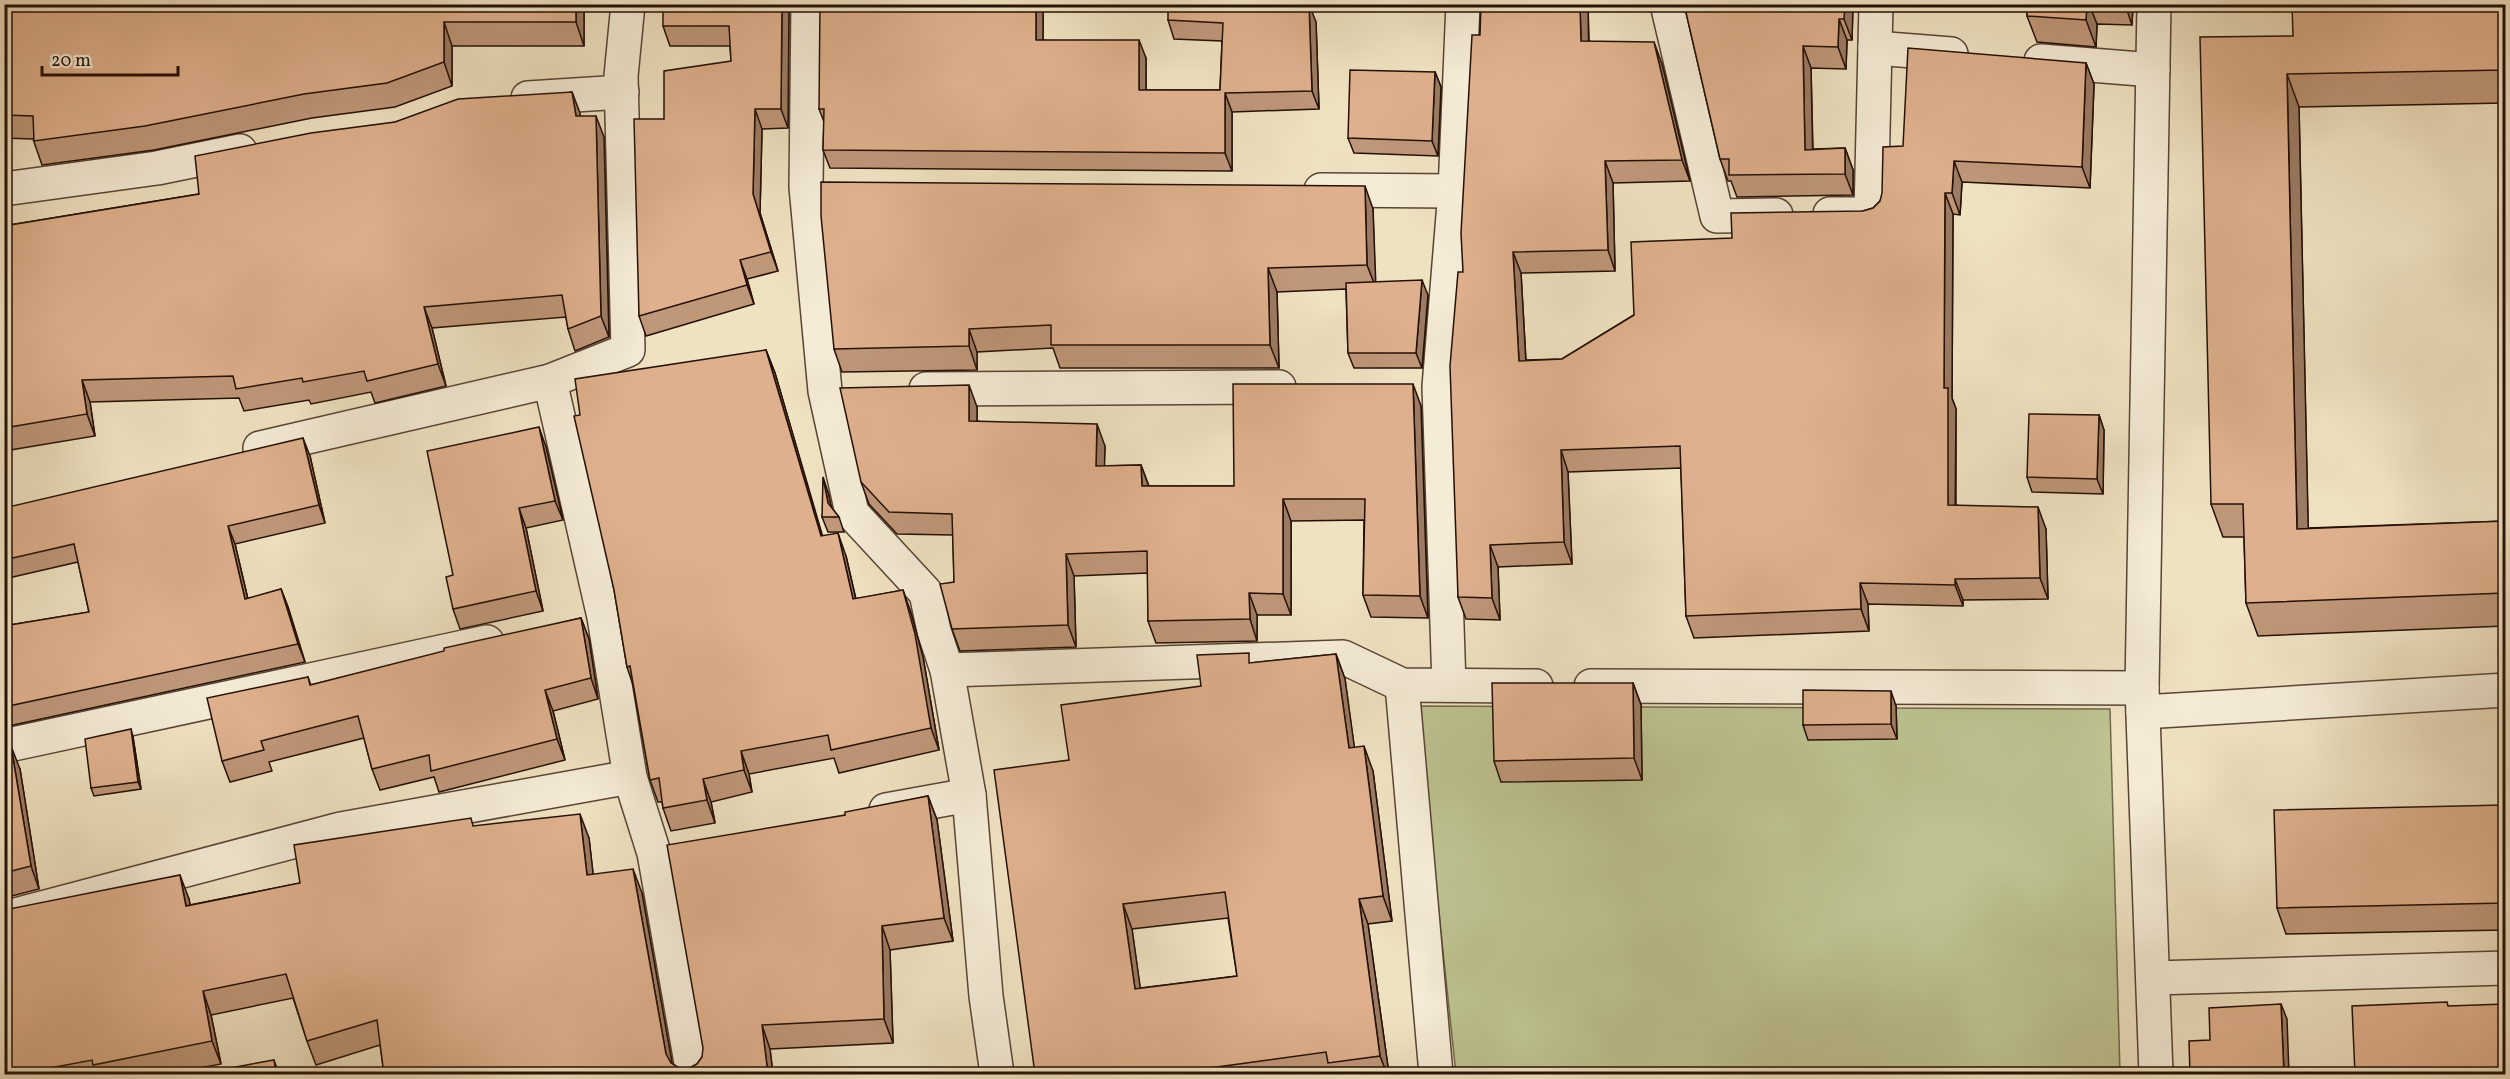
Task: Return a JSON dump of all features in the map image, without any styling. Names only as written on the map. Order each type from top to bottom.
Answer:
[{"type":"street","points":[[225,456],[550,381],[628,350],[621,76],[628,4]]},
{"type":"street","points":[[808,4],[806,187],[825,391],[852,513],[926,592],[934,631],[947,669],[969,795],[986,996],[997,1074]]},
{"type":"street","points":[[1449,685],[1439,387],[1455,191],[1463,4]]},
{"type":"street","points":[[1668,4],[1717,216],[1871,214],[1876,4]]},
{"type":"street","points":[[2154,4],[2142,700],[2156,1074]]},
{"type":"street","points":[[1875,48],[1979,56]]},
{"type":"street","points":[[2014,59],[2153,70]]},
{"type":"street","points":[[496,100],[622,92]]},
{"type":"street","points":[[4,189],[158,168],[271,145]]},
{"type":"street","points":[[806,187],[842,187]]},
{"type":"street","points":[[1290,190],[1455,191]]},
{"type":"street","points":[[550,381],[604,617],[630,777],[654,853],[693,1074]]},
{"type":"street","points":[[896,390],[1309,387]]},
{"type":"street","points":[[1404,387],[1439,387]]},
{"type":"street","points":[[825,391],[861,390]]},
{"type":"street","points":[[570,624],[604,617]]},
{"type":"street","points":[[4,746],[512,637]]},
{"type":"street","points":[[947,669],[1343,657],[1402,685],[2142,700],[2505,690]]},
{"type":"street","points":[[1402,685],[1436,1074]]},
{"type":"street","points":[[4,918],[340,829],[630,777]]},
{"type":"street","points":[[852,816],[969,795]]},
{"type":"street","points":[[654,853],[689,846]]},
{"type":"street","points":[[2153,978],[2505,968]]},
{"type":"green space","points":[[1417,706],[2110,709],[2120,1074],[1456,1074]]},
{"type":"building","points":[[4,4],[77,4],[77,7],[135,4],[576,4],[576,22],[444,22],[444,62],[387,83],[304,94],[145,126],[34,141],[33,116],[4,115]]},
{"type":"building","points":[[663,4],[782,4],[781,109],[755,109],[753,194],[771,252],[740,260],[747,285],[639,316],[634,119],[664,119],[664,71],[731,61],[729,26],[663,26]]},
{"type":"building","points":[[820,4],[1036,4],[1036,40],[1139,40],[1139,90],[1220,90],[1223,23],[1168,20],[1168,4],[1273,4],[1273,6],[1309,4],[1312,91],[1225,93],[1225,153],[823,150],[824,109],[819,109]]},
{"type":"building","points":[[1481,4],[1580,4],[1581,41],[1654,42],[1682,160],[1605,161],[1608,250],[1513,252],[1519,361],[1562,359],[1634,315],[1631,242],[1732,238],[1731,213],[1863,211],[1873,208],[1880,201],[1882,193],[1883,147],[1903,146],[1908,48],[2086,63],[2082,167],[1954,161],[1952,193],[1945,193],[1944,388],[1948,388],[1948,505],[2038,507],[2040,578],[1955,579],[1955,585],[1860,583],[1861,609],[1686,616],[1680,446],[1561,450],[1564,542],[1490,545],[1492,598],[1458,597],[1450,366],[1458,272],[1463,272],[1461,233],[1472,35],[1480,35]]},
{"type":"building","points":[[1684,4],[1845,4],[1844,19],[1839,19],[1838,47],[1803,46],[1805,150],[1845,148],[1845,174],[1729,175],[1729,159],[1720,159]]},
{"type":"building","points":[[2027,4],[2087,4],[2086,20],[2027,16]]},
{"type":"building","points":[[2292,4],[2505,4],[2505,70],[2287,74],[2297,529],[2505,521],[2505,593],[2246,603],[2243,504],[2211,504],[2200,37],[2293,36]]},
{"type":"building","points":[[1350,70],[1435,72],[1432,141],[1348,138]]},
{"type":"building","points":[[572,92],[576,116],[596,116],[601,316],[568,329],[562,295],[424,307],[438,364],[367,381],[364,371],[303,382],[302,378],[236,389],[233,376],[82,380],[87,414],[4,428],[4,226],[199,194],[195,156],[311,133],[395,122],[458,99]]},
{"type":"building","points":[[821,182],[1365,186],[1367,265],[1268,268],[1270,345],[1051,345],[1051,325],[969,329],[969,346],[834,349],[821,216]]},
{"type":"building","points":[[1422,280],[1416,353],[1348,353],[1346,283]]},
{"type":"building","points":[[766,350],[821,536],[838,533],[853,599],[903,590],[915,634],[931,728],[831,750],[828,735],[741,751],[744,770],[703,779],[707,800],[663,808],[659,778],[650,780],[630,666],[627,667],[614,590],[574,416],[580,415],[575,379]]},
{"type":"building","points":[[1233,384],[1413,384],[1420,596],[1363,595],[1365,499],[1283,499],[1283,594],[1249,593],[1250,619],[1148,621],[1147,551],[1066,554],[1068,625],[952,629],[940,584],[954,582],[952,514],[889,512],[861,482],[840,388],[969,385],[969,421],[1097,424],[1096,466],[1141,465],[1142,486],[1234,486]]},
{"type":"building","points":[[2029,414],[2099,415],[2097,479],[2027,477]]},
{"type":"building","points":[[539,427],[555,501],[519,508],[536,591],[453,609],[446,577],[453,575],[427,451]]},
{"type":"building","points":[[303,438],[319,505],[228,526],[245,599],[281,589],[298,644],[4,707],[4,626],[89,612],[74,544],[4,560],[4,508]]},
{"type":"building","points":[[823,477],[828,503],[839,517],[822,517]]},
{"type":"building","points":[[581,618],[591,678],[545,690],[557,739],[431,771],[429,755],[372,769],[358,716],[261,741],[264,750],[222,761],[207,698],[308,677],[310,685],[444,651],[444,648]]},
{"type":"building","points":[[1249,653],[1249,663],[1336,654],[1349,748],[1364,746],[1383,896],[1359,899],[1380,1056],[1328,1063],[1326,1052],[1210,1068],[1211,1074],[1035,1074],[994,770],[1069,760],[1061,705],[1201,686],[1197,655]],"holes":[[[1225,892],[1237,976],[1135,989],[1123,904]]]},
{"type":"building","points":[[1492,683],[1633,683],[1634,758],[1494,761]]},
{"type":"building","points":[[1803,690],[1891,691],[1891,724],[1803,725]]},
{"type":"building","points":[[131,729],[138,782],[91,788],[85,739]]},
{"type":"building","points":[[11,746],[31,866],[4,873],[4,747]]},
{"type":"building","points":[[928,796],[944,918],[882,926],[884,1019],[762,1025],[768,1074],[384,1074],[377,1020],[307,1041],[286,974],[203,991],[212,1041],[93,1065],[92,1060],[18,1074],[4,1074],[4,910],[180,875],[186,906],[300,883],[294,845],[471,818],[473,826],[580,814],[587,875],[633,869],[666,1054],[671,1063],[679,1068],[688,1069],[697,1064],[702,1057],[703,1048],[667,845],[845,815],[845,812]]},
{"type":"building","points":[[2505,805],[2505,903],[2277,908],[2274,810]]},
{"type":"building","points":[[2447,1002],[2448,1006],[2505,1004],[2505,1074],[2355,1074],[2352,1006]]},
{"type":"building","points":[[2281,1004],[2284,1074],[2190,1074],[2189,1041],[2210,1040],[2209,1008]]},
{"type":"building","points":[[274,1060],[276,1074],[225,1074],[224,1069]]}]
